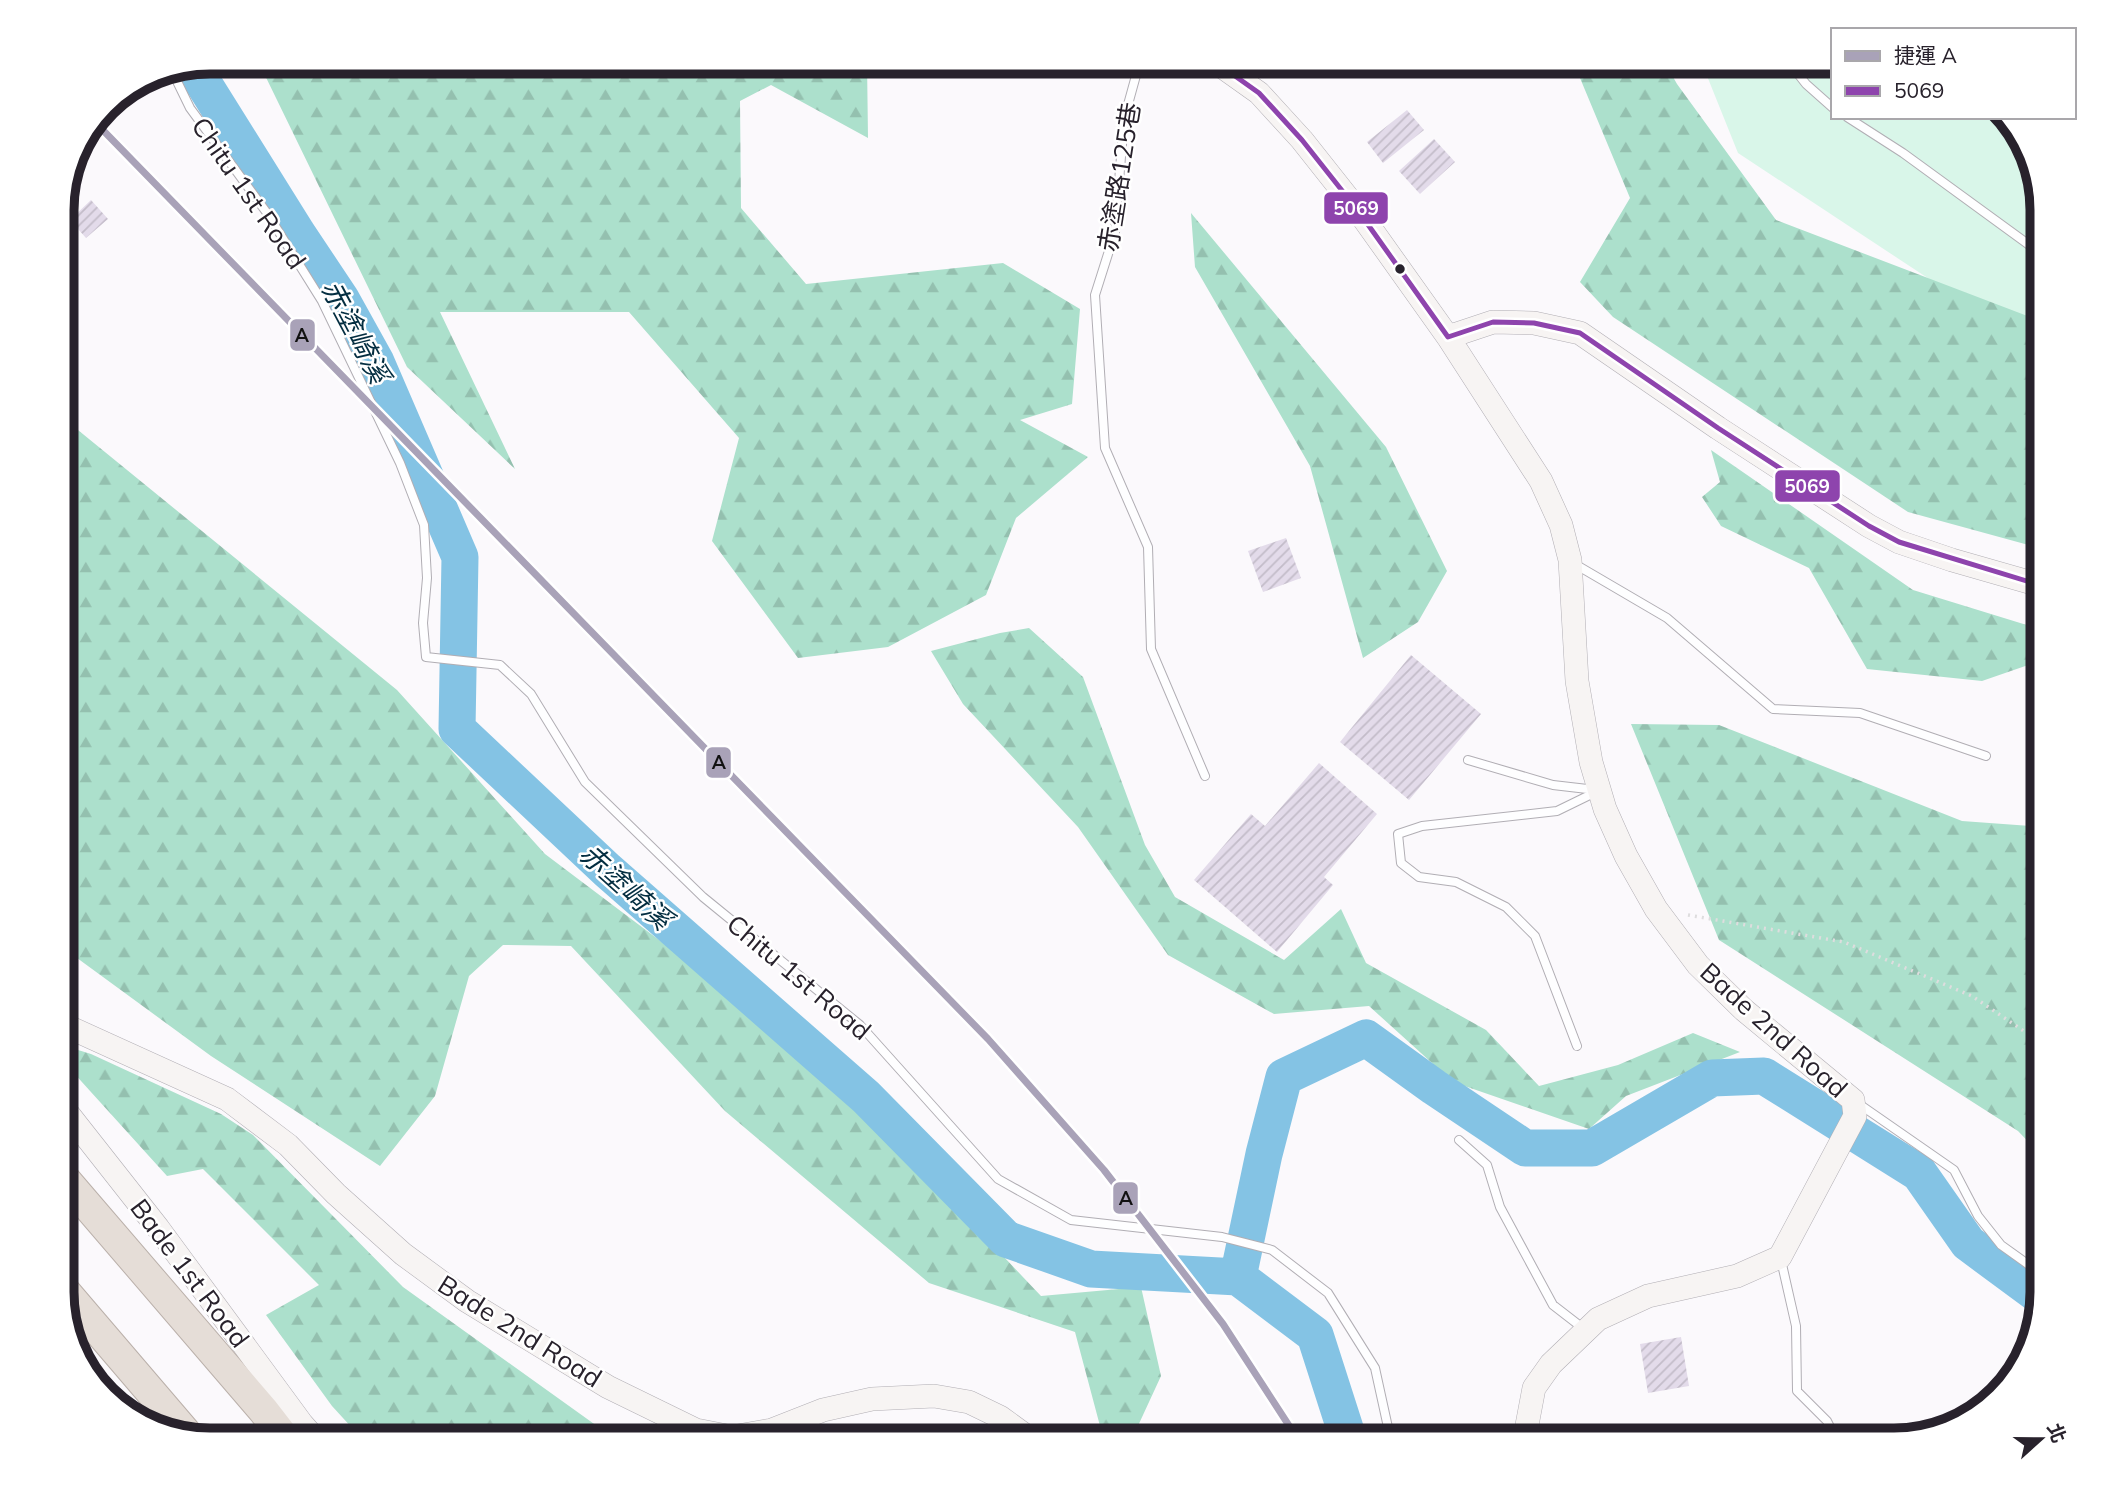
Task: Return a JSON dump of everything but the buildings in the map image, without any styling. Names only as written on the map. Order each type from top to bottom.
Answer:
[{"type":"highway","points":[[74,1190],[277,1428]]},
{"type":"highway","points":[[74,1302],[179,1425]]},
{"type":"street","name":"Bade 2nd Road","points":[[1232,74],[1259,93],[1302,140],[1359,212],[1448,337],[1541,481],[1561,525],[1570,561],[1577,681],[1591,762],[1605,809],[1626,856],[1656,909],[1698,965],[1854,1108],[1832,1163],[1780,1257]]},
{"type":"street","points":[[1448,337],[1493,322],[1534,323],[1580,333],[1718,428],[1869,526],[1899,542],[1952,561],[2030,582]]},
{"type":"street","name":"Bade 2nd Road","points":[[74,1029],[227,1099],[288,1145],[336,1194],[403,1254],[467,1301],[608,1387],[692,1428]]},
{"type":"street","name":"Bade 1st Road","points":[[74,1121],[158,1228],[306,1428]]},
{"type":"street","points":[[1526,1428],[1534,1388],[1552,1364],[1598,1319],[1648,1296],[1737,1276],[1780,1257]]},
{"type":"street","name":"Bade 2nd Road","points":[[777,1428],[823,1410],[872,1399],[934,1396],[969,1402],[1017,1428]]},
{"type":"lane","name":"赤塗路125巷","points":[[1136,74],[1124,119],[1115,232],[1095,295],[1105,448],[1148,547],[1151,649],[1205,776]]},
{"type":"lane","points":[[1798,74],[1831,106]]},
{"type":"lane","name":"Chitu 1st Road","points":[[175,78],[190,108],[267,213],[323,301],[400,463],[424,525],[427,578],[423,623],[426,657],[499,665],[531,694],[585,782],[703,897],[860,1025],[998,1179],[1071,1220],[1222,1237],[1272,1250],[1328,1293],[1375,1368],[1388,1428]]},
{"type":"lane","points":[[1850,119],[1903,153],[2030,246]]},
{"type":"lane","points":[[1570,561],[1667,618],[1773,709],[1860,713],[1986,756]]},
{"type":"lane","points":[[1468,760],[1553,785],[1599,790]]},
{"type":"lane","points":[[1577,1046],[1535,936],[1506,908],[1456,882],[1419,877],[1401,863],[1398,834],[1422,826],[1557,811],[1599,790]]},
{"type":"lane","points":[[1854,1108],[1954,1170],[1978,1216],[2001,1245],[2030,1266]]},
{"type":"lane","points":[[1459,1140],[1487,1165],[1500,1207],[1553,1305],[1586,1330]]},
{"type":"lane","points":[[1780,1257],[1796,1326],[1797,1391],[1830,1428]]},
{"type":"path","points":[[1656,909],[1844,942],[1972,996],[2030,1035]]},
{"type":"green space","points":[[264,74],[867,74],[868,138],[771,85],[740,101],[741,208],[806,284],[1003,263],[1080,309],[1072,404],[1020,420],[1088,457],[1016,518],[986,595],[888,647],[798,658],[712,541],[739,438],[629,312],[440,312],[515,469],[407,367]]},
{"type":"green space","points":[[1578,74],[1671,74],[1776,220],[2030,317],[2030,545],[1908,512],[1613,317],[1580,282],[1630,198]]},
{"type":"green space","points":[[1706,74],[1831,74],[1831,119],[1996,119],[2017,149],[2029,191],[2030,345],[1738,153]]},
{"type":"green space","points":[[1191,213],[1386,447],[1447,571],[1418,622],[1363,658],[1310,466],[1195,267]]},
{"type":"green space","points":[[74,427],[397,690],[545,854],[813,1056],[1041,1296],[1141,1287],[1161,1376],[1137,1428],[1101,1428],[1075,1332],[929,1283],[725,1111],[571,946],[503,945],[469,976],[435,1096],[380,1166],[211,1056],[74,956]]},
{"type":"green space","points":[[1711,450],[1913,590],[2030,626],[2030,664],[1982,681],[1867,669],[1809,568],[1721,526],[1702,497],[1720,482]]},
{"type":"green space","points":[[1029,628],[1083,677],[1145,845],[1175,897],[1284,960],[1341,909],[1366,963],[1486,1030],[1539,1086],[1618,1065],[1693,1033],[1740,1052],[1626,1096],[1589,1129],[1453,1082],[1369,1006],[1274,1014],[1168,955],[1078,827],[963,704],[931,651]]},
{"type":"green space","points":[[1631,724],[1719,725],[1962,821],[2030,826],[2030,1143],[2018,1131],[1719,940]]},
{"type":"green space","points":[[74,1049],[221,1114],[253,1135],[403,1287],[603,1428],[352,1428],[332,1406],[266,1315],[319,1285],[203,1169],[167,1176],[74,1073]]},
{"type":"waterway","name":"赤塗崎溪","points":[[198,74],[341,299],[376,362],[460,557],[457,729],[607,870],[866,1097],[1006,1239],[1091,1269],[1238,1277],[1315,1335],[1345,1428]]},
{"type":"waterway","points":[[1238,1277],[1264,1154],[1284,1077],[1366,1038],[1525,1148],[1592,1148],[1712,1078],[1764,1076],[1919,1173],[1968,1243],[2030,1289]]},
{"type":"metro line","name":"A","points":[[101,128],[988,1039],[1104,1170],[1223,1324],[1291,1428]]},
{"type":"transit line","name":"5069","points":[[1232,74],[1259,93],[1302,140],[1359,212],[1448,337],[1493,322],[1534,323],[1580,333],[1718,428],[1869,526],[1899,542],[2030,582]]}]
